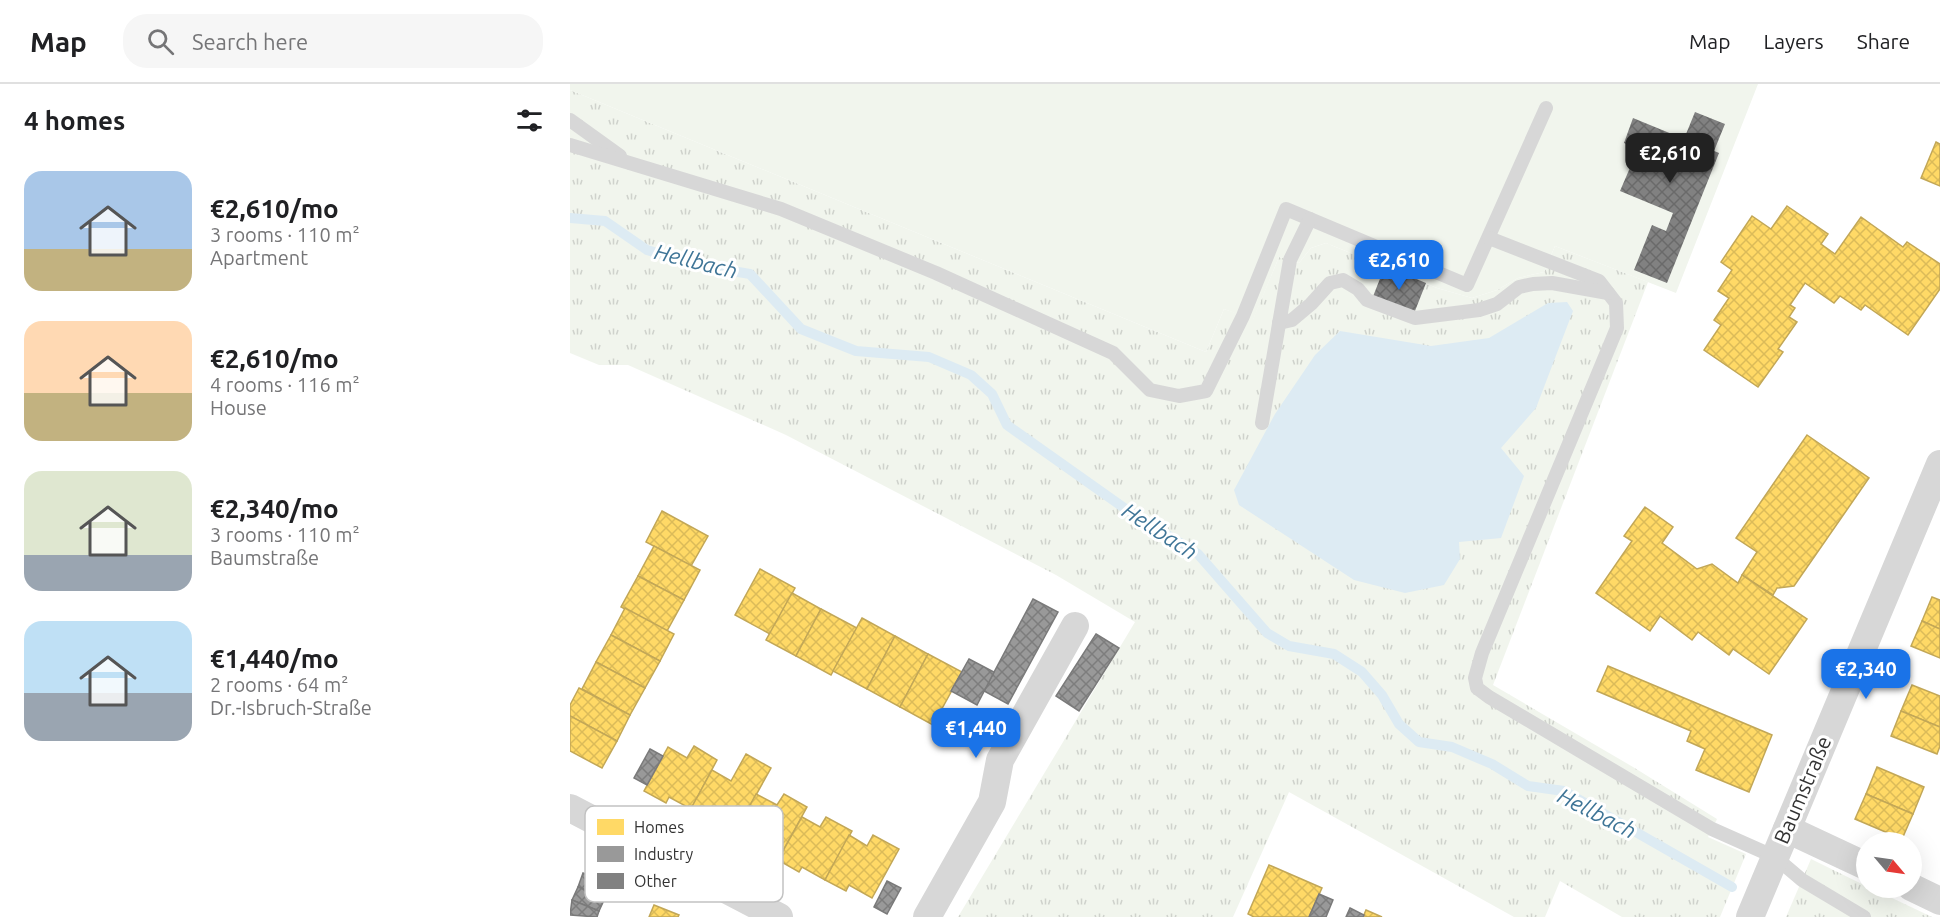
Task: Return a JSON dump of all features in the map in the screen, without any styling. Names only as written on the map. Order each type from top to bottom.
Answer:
[{"type":"street","name":"Baumstraße","points":[[1750,917],[1940,464]]},
{"type":"street","points":[[927,917],[992,802],[1000,760],[1075,626]]},
{"type":"street","points":[[570,808],[585,816]]},
{"type":"street","points":[[1787,829],[1856,861]]},
{"type":"street","points":[[1922,892],[1940,901]]},
{"type":"street","points":[[749,902],[778,917]]},
{"type":"lane","points":[[570,145],[781,209],[936,273],[1113,353],[1150,390],[1179,396],[1206,391],[1243,316],[1287,209],[1467,285],[1546,108]]},
{"type":"lane","points":[[570,120],[629,162]]},
{"type":"lane","points":[[1262,423],[1290,260],[1310,219]]},
{"type":"lane","points":[[1489,238],[1599,281],[1616,303],[1617,328],[1482,654],[1475,678],[1477,688],[1712,829],[1775,857],[1802,880],[1864,917]]},
{"type":"lane","points":[[1279,323],[1292,320],[1330,283],[1343,280],[1358,289],[1367,300],[1415,318],[1479,310],[1497,304],[1519,287],[1533,284],[1551,283],[1608,293]]},
{"type":"green space","points":[[570,84],[1758,84],[1676,293],[1555,246],[1544,272],[1518,278],[1497,290],[1472,298],[1437,288],[1326,243],[1311,248],[1299,263],[1279,257],[1253,320],[1224,309],[1206,352],[570,90]]},
{"type":"green space","points":[[570,90],[1206,352],[1224,309],[1253,319],[1279,257],[1299,263],[1311,248],[1326,243],[1437,288],[1472,298],[1497,290],[1518,278],[1544,272],[1555,246],[1648,282],[1493,685],[1717,819],[1708,837],[1746,854],[1720,917],[1622,917],[1560,881],[1545,917],[1514,917],[1289,792],[1233,917],[958,917],[1135,622],[1056,575],[786,435],[628,365],[599,365],[570,353]]},
{"type":"green space","points":[[1811,859],[1856,881],[1856,898],[1892,898],[1932,917],[1786,917]]},
{"type":"shaded area","points":[[1567,302],[1573,311],[1536,408],[1501,448],[1524,476],[1501,538],[1459,542],[1460,559],[1444,585],[1405,593],[1354,580],[1239,505],[1234,490],[1275,414],[1315,355],[1340,331],[1431,346],[1489,338],[1548,303]]},
{"type":"building: Homes","points":[[1936,142],[1940,144],[1940,186],[1921,178]]},
{"type":"building: Homes","points":[[1787,206],[1828,234],[1821,244],[1835,254],[1861,217],[1903,247],[1907,242],[1940,264],[1940,289],[1908,335],[1865,305],[1861,310],[1840,296],[1834,303],[1805,283],[1790,305],[1795,308],[1789,317],[1797,322],[1778,349],[1783,352],[1758,387],[1704,350],[1721,325],[1714,320],[1729,298],[1718,291],[1732,270],[1721,262],[1752,216],[1771,229]]},
{"type":"building: Homes","points":[[1807,435],[1869,478],[1794,586],[1777,588],[1773,595],[1742,575],[1757,552],[1736,538]]},
{"type":"building: Homes","points":[[1645,507],[1673,527],[1662,543],[1697,569],[1712,564],[1738,583],[1742,575],[1807,619],[1769,674],[1733,649],[1729,655],[1698,632],[1692,640],[1660,616],[1650,631],[1596,593],[1632,541],[1624,536]]},
{"type":"building: Homes","points":[[662,511],[708,536],[691,566],[646,542]]},
{"type":"building: Homes","points":[[654,546],[700,570],[684,600],[638,576]]},
{"type":"building: Homes","points":[[760,569],[795,588],[770,634],[735,615]]},
{"type":"building: Homes","points":[[638,576],[684,600],[667,631],[621,607]]},
{"type":"building: Homes","points":[[792,593],[821,609],[796,656],[766,640]]},
{"type":"building: Homes","points":[[1932,597],[1940,600],[1940,629],[1922,621]]},
{"type":"building: Homes","points":[[625,608],[674,634],[660,661],[611,635]]},
{"type":"building: Homes","points":[[821,609],[857,628],[831,675],[796,656]]},
{"type":"building: Homes","points":[[862,618],[895,636],[867,689],[833,671]]},
{"type":"building: Homes","points":[[1922,621],[1940,629],[1940,658],[1911,646]]},
{"type":"building: Homes","points":[[611,635],[660,661],[645,688],[596,662]]},
{"type":"building: Homes","points":[[895,636],[928,654],[900,707],[867,689]]},
{"type":"building: Homes","points":[[928,654],[962,672],[933,725],[900,707]]},
{"type":"building: Homes","points":[[596,662],[645,688],[630,715],[582,689]]},
{"type":"building: Homes","points":[[1608,666],[1772,735],[1749,792],[1696,770],[1705,749],[1687,741],[1691,731],[1597,691]]},
{"type":"building: Homes","points":[[1912,685],[1940,696],[1940,727],[1901,711]]},
{"type":"building: Homes","points":[[579,688],[630,715],[617,741],[570,716],[570,705]]},
{"type":"building: Homes","points":[[1901,711],[1940,727],[1940,746],[1937,754],[1891,736]]},
{"type":"building: Homes","points":[[570,716],[617,741],[602,768],[570,751]]},
{"type":"building: Homes","points":[[694,746],[717,760],[693,806],[686,806],[669,797],[666,803],[644,791],[668,747],[687,758]]},
{"type":"building: Homes","points":[[746,754],[771,768],[750,806],[692,806],[712,770],[731,781]]},
{"type":"building: Homes","points":[[1877,767],[1924,787],[1913,814],[1866,794]]},
{"type":"building: Homes","points":[[756,794],[777,805],[784,794],[807,807],[783,851],[783,806],[750,806]]},
{"type":"building: Homes","points":[[1866,794],[1913,814],[1905,832],[1886,832],[1855,819]]},
{"type":"building: Homes","points":[[802,817],[820,827],[826,817],[852,831],[825,880],[802,867],[799,872],[783,863],[783,851]]},
{"type":"building: Homes","points":[[849,835],[867,846],[873,835],[899,849],[872,898],[849,885],[846,891],[825,880]]},
{"type":"building: Homes","points":[[1269,865],[1322,888],[1309,917],[1254,917],[1248,914]]},
{"type":"building: Homes","points":[[654,905],[679,915],[678,917],[649,917]]},
{"type":"building: Homes","points":[[1366,910],[1382,917],[1363,917]]},
{"type":"building: Industry","points":[[1033,599],[1058,612],[1008,704],[984,691]]},
{"type":"building: Industry","points":[[1096,634],[1119,648],[1079,711],[1056,696]]},
{"type":"building: Industry","points":[[969,659],[994,672],[977,705],[951,691]]},
{"type":"building: Industry","points":[[650,749],[663,756],[647,785],[634,778]]},
{"type":"building: Industry","points":[[583,873],[585,874],[585,890],[578,887]]},
{"type":"building: Industry","points":[[887,881],[901,888],[887,914],[874,907]]},
{"type":"building: Industry","points":[[578,887],[585,890],[585,902],[603,902],[599,911],[572,900]]},
{"type":"building: Industry","points":[[1319,894],[1333,900],[1326,917],[1309,917]]},
{"type":"building: Industry","points":[[572,900],[599,911],[597,917],[570,915]]},
{"type":"building: Industry","points":[[1350,908],[1364,915],[1363,917],[1346,917]]},
{"type":"building: Other","points":[[1695,112],[1725,124],[1714,151],[1719,153],[1667,283],[1634,270],[1652,225],[1666,231],[1673,213],[1620,191],[1638,149],[1624,143],[1633,118],[1684,139]]},
{"type":"building: Other","points":[[1385,266],[1426,283],[1413,316],[1372,299]]},
{"type":"waterway","name":"Hellbach","points":[[570,218],[605,221],[647,250],[697,265],[750,274],[801,329],[856,351],[929,357],[971,375],[992,394],[1007,425],[1130,512],[1198,554],[1267,633],[1289,646],[1334,654],[1362,672],[1382,695],[1399,724],[1419,742],[1452,747],[1492,764],[1528,786],[1564,791],[1732,887]]}]
